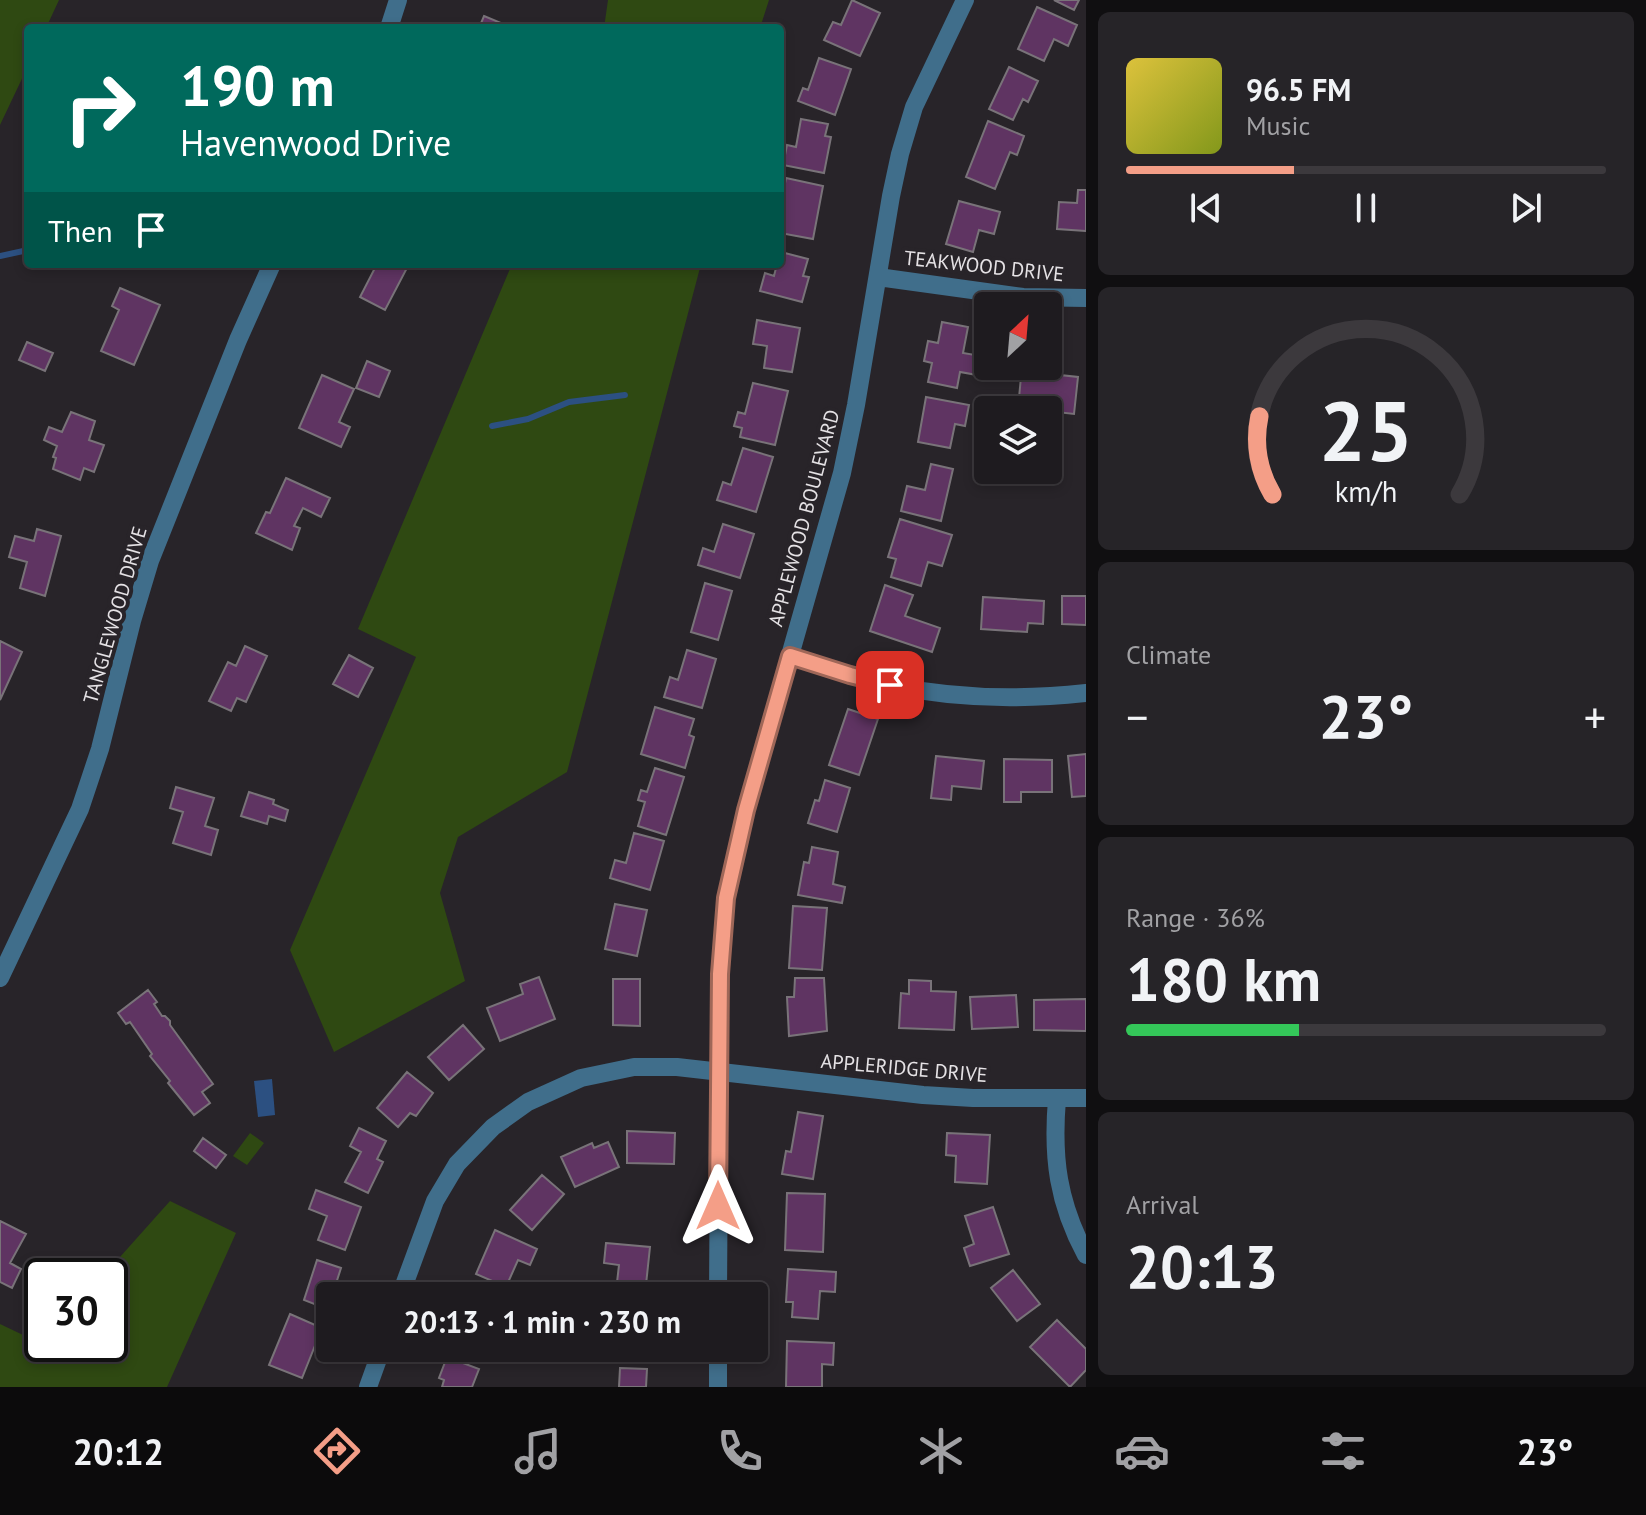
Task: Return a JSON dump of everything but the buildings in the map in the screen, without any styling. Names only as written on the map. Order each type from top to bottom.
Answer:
[{"type":"street","points":[[390,24],[398,0]]},
{"type":"street","name":"APPLEWOOD BOULEVARD","points":[[718,1282],[720,974],[726,898],[746,810],[842,473],[897,168],[914,107],[965,0]]},
{"type":"street","name":"TANGLEWOOD DRIVE","points":[[0,978],[80,809],[100,749],[150,561],[238,340],[270,268]]},
{"type":"street","name":"TEAKWOOD DRIVE","points":[[878,277],[1023,297],[1086,298]]},
{"type":"street","points":[[790,656],[877,682],[938,693],[1021,698],[1086,693]]},
{"type":"street","name":"APPLERIDGE DRIVE","points":[[405,1282],[435,1201],[457,1164],[493,1127],[528,1102],[581,1078],[634,1067],[677,1067],[923,1095],[1086,1098]]},
{"type":"street","points":[[1057,1099],[1054,1136],[1056,1166],[1071,1225],[1086,1255]]},
{"type":"street","points":[[368,1387],[377,1362]]},
{"type":"street","points":[[718,1362],[718,1387]]},
{"type":"green space","points":[[0,0],[59,0],[48,24],[24,24],[24,74],[0,125]]},
{"type":"green space","points":[[608,0],[769,0],[761,24],[605,24]]},
{"type":"green space","points":[[510,268],[700,268],[567,772],[458,837],[440,893],[465,981],[334,1052],[290,950],[416,657],[358,629]]},
{"type":"green space","points":[[250,1133],[264,1143],[247,1165],[233,1156]]},
{"type":"green space","points":[[170,1201],[236,1233],[167,1387],[0,1387],[0,1324],[24,1335],[24,1362],[128,1362],[128,1258],[119,1258]]},
{"type":"water","points":[[272,1079],[275,1115],[258,1117],[254,1081]]},
{"type":"waterway","points":[[0,256],[24,251]]},
{"type":"waterway","points":[[492,426],[528,419],[569,402],[625,395]]},
{"type":"route","points":[[718,1206],[720,974],[726,898],[735,850],[790,656],[890,685]]}]
